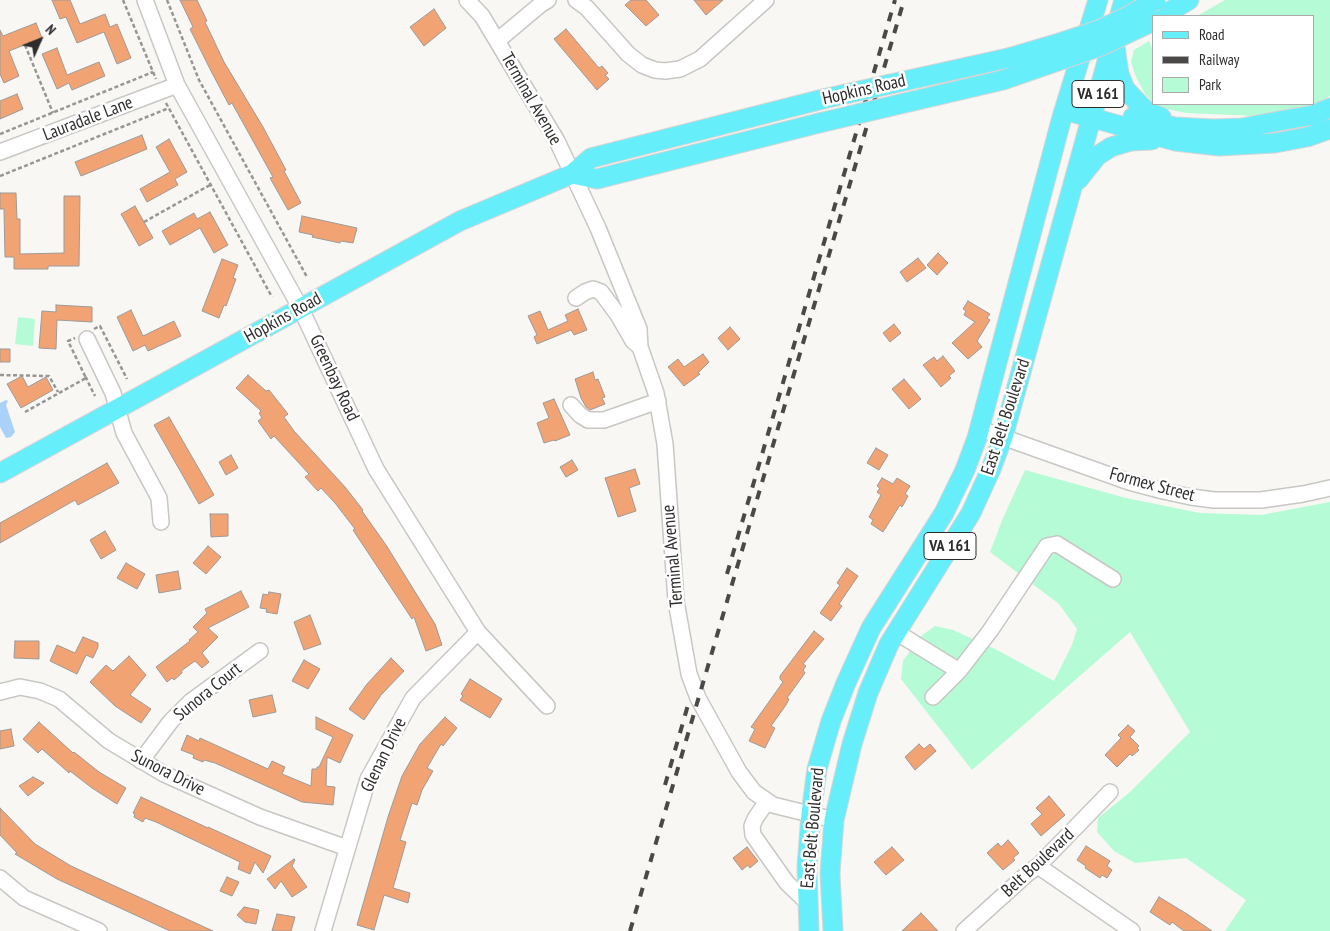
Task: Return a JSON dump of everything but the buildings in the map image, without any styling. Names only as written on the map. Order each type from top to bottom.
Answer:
[{"type":"main road","name":"East Belt Boulevard","points":[[809,931],[807,867],[816,769],[831,721],[871,628],[944,513],[965,470],[980,429],[1064,110],[1098,0]]},
{"type":"main road","name":"East Belt Boulevard","points":[[833,931],[830,873],[834,820],[852,744],[868,693],[889,644],[970,514],[991,469],[1003,437],[1124,0]]},
{"type":"main road","name":"Hopkins Road","points":[[0,473],[460,220],[572,174],[592,158],[823,99],[1008,58],[1099,30],[1156,0]]},
{"type":"main road","points":[[1164,15],[1190,0]]},
{"type":"main road","name":"Hopkins Road","points":[[572,174],[597,179],[819,123],[1004,80],[1101,46],[1152,22]]},
{"type":"main road","points":[[1113,37],[1119,74],[1125,89],[1131,97],[1150,113],[1192,128]]},
{"type":"main road","points":[[1064,110],[1175,127],[1213,129],[1242,128],[1313,115],[1330,108]]},
{"type":"main road","points":[[1093,114],[1175,141]]},
{"type":"main road","points":[[1072,187],[1097,156],[1110,147],[1138,140],[1175,141],[1219,146],[1275,143],[1307,137],[1330,129]]},
{"type":"street","name":"Greenbay Road","points":[[145,0],[177,85],[301,309],[376,469],[478,632],[547,706]]},
{"type":"street","name":"Terminal Avenue","points":[[467,0],[482,16],[557,141],[598,228],[639,329],[640,347],[658,401],[665,444],[676,601],[689,674],[698,698],[738,772],[754,792],[773,805],[834,820]]},
{"type":"street","points":[[497,41],[540,4],[548,0]]},
{"type":"street","points":[[576,0],[587,8],[628,54],[642,65],[664,71],[680,69],[700,59],[766,0]]},
{"type":"street","name":"Lauradale Lane","points":[[0,152],[177,85]]},
{"type":"street","points":[[576,298],[593,289],[601,292],[640,347]]},
{"type":"street","points":[[85,335],[111,388],[124,433],[159,498],[161,522]]},
{"type":"street","points":[[570,405],[588,420],[604,420],[658,401]]},
{"type":"street","name":"Formex Street","points":[[980,429],[1129,482],[1163,492],[1191,497],[1214,500],[1261,500],[1330,488]]},
{"type":"street","points":[[933,697],[959,671],[990,631],[1047,546],[1057,544],[1113,579]]},
{"type":"street","name":"Glenan Drive","points":[[323,931],[368,779],[412,698],[478,632]]},
{"type":"street","points":[[896,632],[959,671]]},
{"type":"street","name":"Sunora Court","points":[[141,761],[171,721],[190,702],[260,651]]},
{"type":"street","name":"Sunora Drive","points":[[0,692],[20,687],[40,690],[59,699],[109,741],[164,774],[260,817],[347,848]]},
{"type":"street","name":"Belt Boulevard","points":[[964,931],[1038,866],[1110,792]]},
{"type":"street","points":[[767,801],[752,826],[753,834],[787,883],[807,902]]},
{"type":"street","points":[[1038,866],[1132,931]]},
{"type":"street","points":[[0,878],[24,898],[99,931]]},
{"type":"path","points":[[123,0],[158,85]]},
{"type":"path","points":[[167,0],[199,80],[307,277]]},
{"type":"path","points":[[25,45],[53,113]]},
{"type":"path","points":[[0,134],[153,72]]},
{"type":"path","points":[[162,97],[272,297]]},
{"type":"path","points":[[0,176],[169,108]]},
{"type":"path","points":[[144,222],[210,185]]},
{"type":"path","points":[[95,396],[68,341],[85,335],[100,326],[127,379]]},
{"type":"path","points":[[0,375],[49,376],[58,392]]},
{"type":"path","points":[[25,412],[86,378]]},
{"type":"green space","points":[[1225,0],[1330,0],[1330,96],[1315,104],[1315,15],[1199,15]]},
{"type":"green space","points":[[1149,41],[1152,48],[1152,101],[1145,94],[1136,77],[1131,62],[1134,50]]},
{"type":"green space","points":[[1155,105],[1312,105],[1257,116],[1186,113]]},
{"type":"green space","points":[[18,317],[35,319],[33,346],[15,344]]},
{"type":"green space","points":[[1025,470],[1126,498],[1200,513],[1261,515],[1330,502],[1330,931],[1225,931],[1246,900],[1186,858],[1135,863],[1114,851],[1097,832],[1098,818],[1130,792],[1190,732],[1130,632],[972,770],[901,679],[903,661],[921,636],[935,626],[953,630],[997,650],[1054,681],[1072,645],[1077,629],[1059,604],[990,552]]},
{"type":"water","points":[[8,401],[6,405],[15,432],[11,437],[6,438],[0,427],[0,403]]},
{"type":"railway","points":[[727,574],[895,0]]},
{"type":"railway","points":[[630,931],[904,0]]},
{"type":"railway","points":[[665,785],[688,705]]}]
